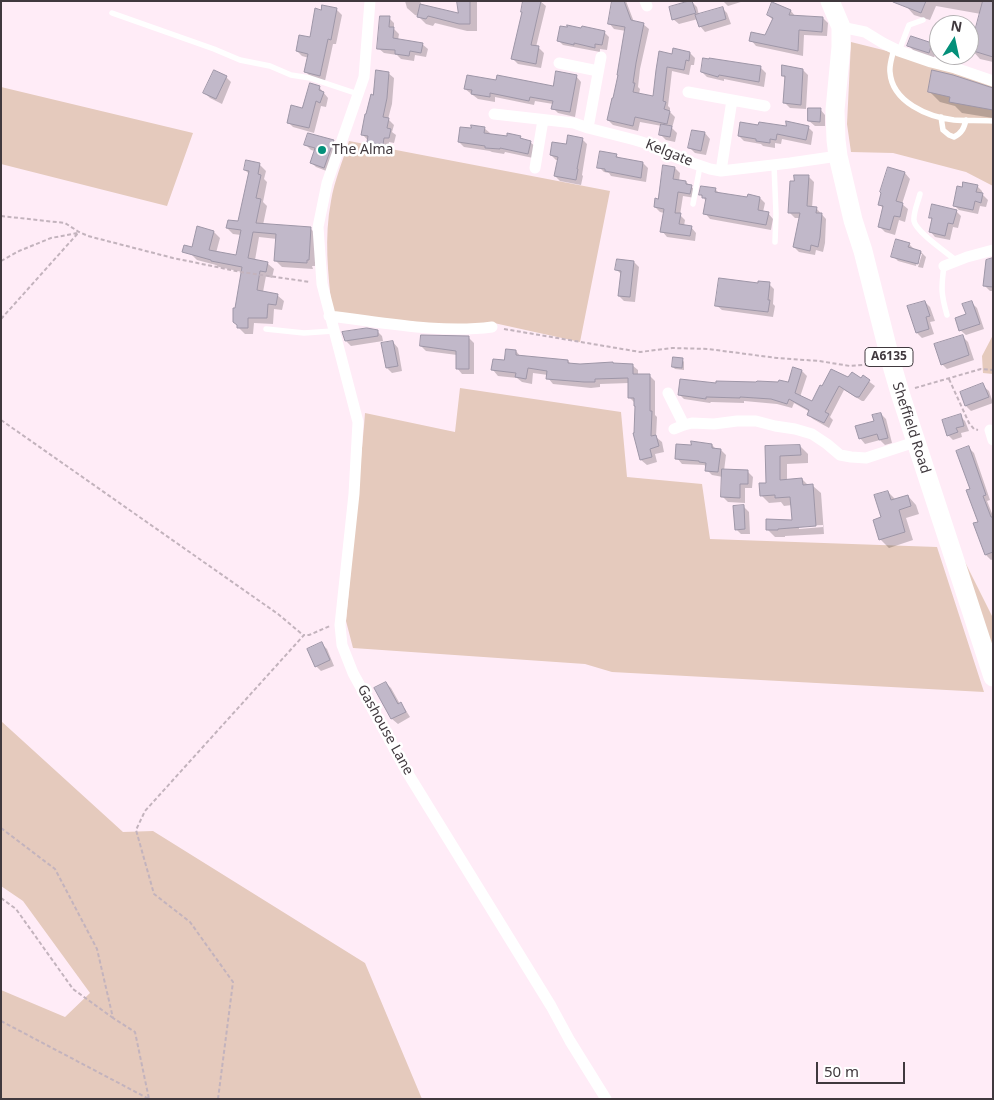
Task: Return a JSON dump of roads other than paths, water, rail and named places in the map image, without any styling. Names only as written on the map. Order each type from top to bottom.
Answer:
[{"type":"main road","name":"A6135","points":[[830,1],[841,27]]},
{"type":"main road","name":"Sheffield Road","points":[[841,27],[835,110],[838,156],[853,220],[864,251],[900,393],[993,677]]},
{"type":"street","name":"Gashouse Lane","points":[[370,1],[364,77],[327,182],[318,227],[322,284],[358,422],[354,494],[340,625],[342,645],[353,673],[407,772],[606,1099]]},
{"type":"street","points":[[841,27],[865,32],[897,50],[993,81]]},
{"type":"street","points":[[588,128],[601,57]]},
{"type":"street","points":[[559,63],[598,71]]},
{"type":"street","points":[[688,92],[765,106]]},
{"type":"street","points":[[722,170],[732,100]]},
{"type":"street","name":"Kelgate","points":[[494,114],[574,123],[658,146],[675,157],[700,166],[722,170],[838,156]]},
{"type":"street","points":[[535,168],[544,120]]},
{"type":"street","points":[[944,266],[993,250]]},
{"type":"street","points":[[329,316],[431,328],[474,330],[492,327]]},
{"type":"street","points":[[668,393],[679,427],[692,423],[714,424],[756,421],[812,434],[840,454],[866,458],[915,442]]},
{"type":"lane","points":[[112,13],[240,60],[270,66],[291,75],[319,80],[358,94]]},
{"type":"lane","points":[[923,20],[910,25],[897,50],[890,71],[893,84],[898,93],[913,107],[941,117],[954,120],[993,121]]},
{"type":"lane","points":[[941,117],[943,130],[949,135],[954,136],[960,134],[964,129],[966,120]]},
{"type":"lane","points":[[774,165],[775,242]]},
{"type":"lane","points":[[693,204],[700,166]]},
{"type":"lane","points":[[920,194],[914,218],[915,224],[920,231],[956,261]]},
{"type":"lane","points":[[944,266],[942,296],[947,315]]},
{"type":"lane","points":[[266,329],[304,333],[333,331]]},
{"type":"place","name":"The Alma","points":[[322,150]]}]
